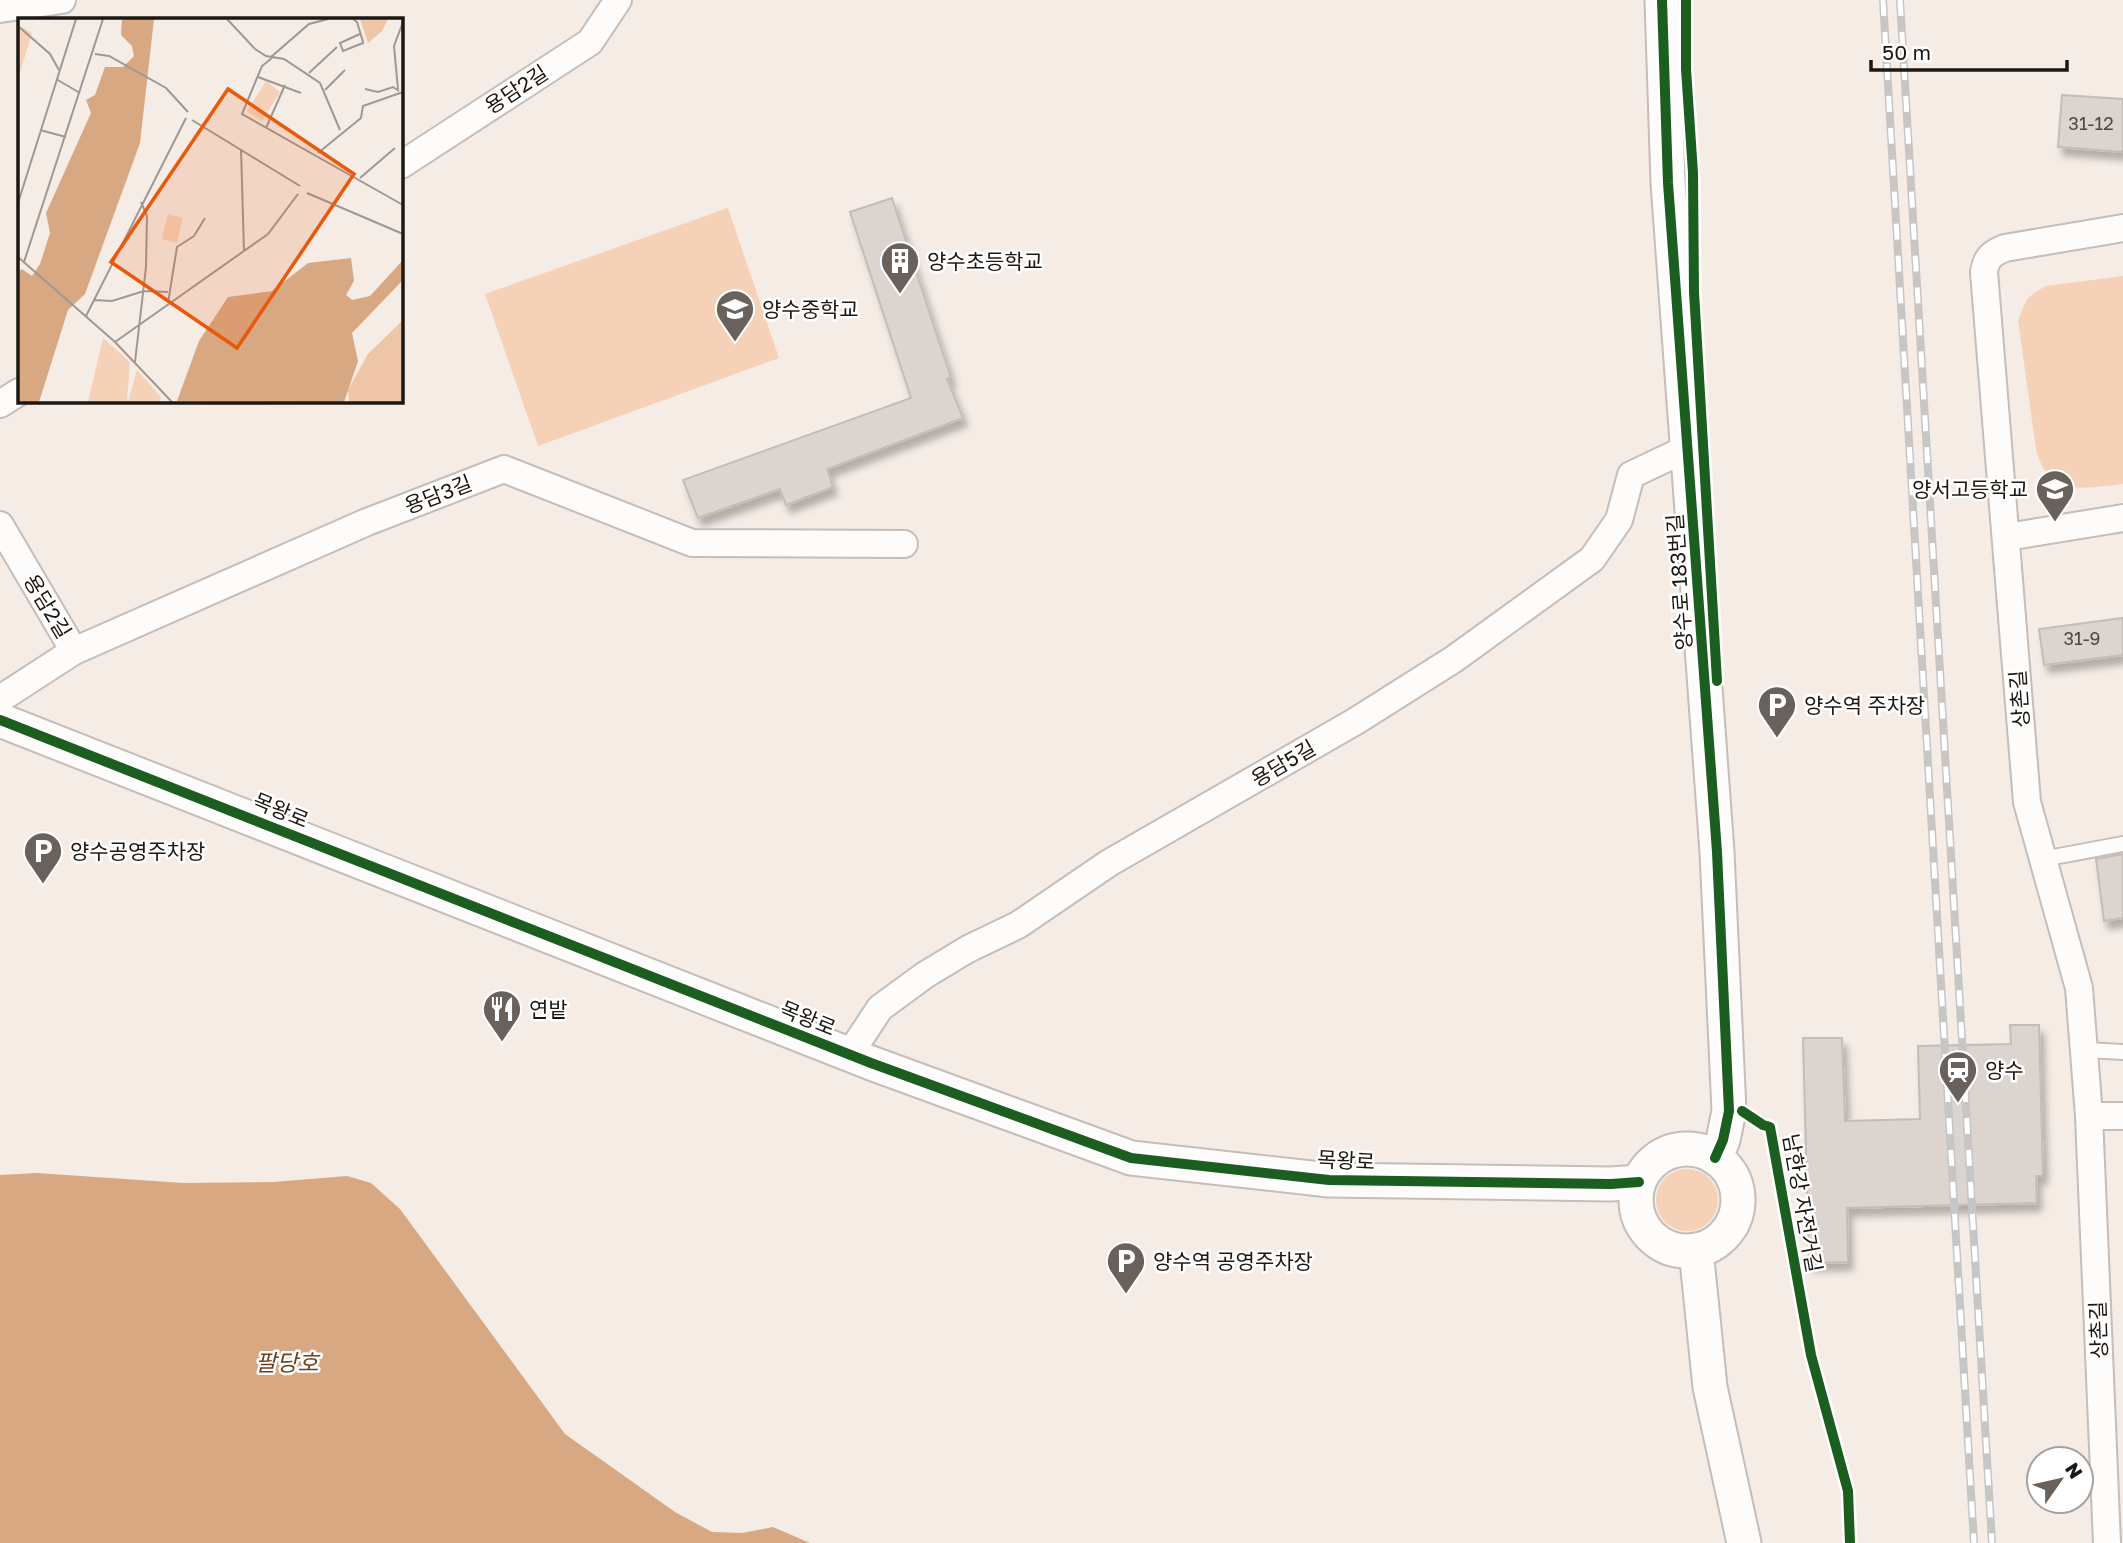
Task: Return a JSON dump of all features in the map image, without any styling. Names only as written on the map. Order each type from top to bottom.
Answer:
[{"type":"street","points":[[0,9],[62,0]]},
{"type":"street","name":"용담2길","points":[[402,164],[590,42],[618,0]]},
{"type":"street","name":"양수로 183번길","points":[[1662,0],[1668,183],[1717,840],[1729,1111],[1723,1140],[1715,1158]]},
{"type":"street","name":"상촌길","points":[[2107,1543],[2089,1116],[2079,988],[2027,802],[1984,272],[1986,261],[1994,252],[2005,248],[2123,228]]},
{"type":"street","points":[[0,404],[18,393]]},
{"type":"street","name":"용담5길","points":[[849,1055],[880,1008],[925,975],[968,949],[1018,925],[1109,863],[1356,721],[1465,651],[1592,559],[1619,520],[1631,475],[1688,448]]},
{"type":"street","name":"용담3길","points":[[0,699],[75,652],[367,522],[504,469],[692,543],[904,544]]},
{"type":"street","points":[[2007,537],[2123,518]]},
{"type":"street","name":"용담2길","points":[[0,525],[75,652]]},
{"type":"street","name":"목왕로","points":[[0,720],[849,1055],[1130,1158],[1329,1180],[1611,1184],[1639,1182]]},
{"type":"street","points":[[2089,1116],[2123,1116]]},
{"type":"street","points":[[1691,1149],[1715,1158],[1732,1176],[1737,1192],[1737,1210],[1731,1226],[1721,1239],[1706,1248],[1672,1250],[1657,1242],[1645,1230],[1638,1214],[1636,1198],[1639,1182],[1647,1167],[1675,1150],[1691,1149]]},
{"type":"street","points":[[1696,1250],[1710,1387],[1744,1543]]},
{"type":"lane","points":[[2043,859],[2123,844]]},
{"type":"lane","points":[[2085,1050],[2123,1052]]},
{"type":"shaded area","points":[[728,208],[779,358],[538,446],[485,294]]},
{"type":"shaded area","points":[[2123,276],[2123,484],[2081,488],[2069,486],[2049,476],[2036,449],[2018,320],[2027,299],[2046,286]]},
{"type":"shaded area","points":[[1681,1169],[1693,1169],[1709,1178],[1716,1188],[1716,1212],[1709,1222],[1693,1231],[1681,1231],[1670,1226],[1661,1217],[1656,1206],[1656,1194],[1661,1183],[1670,1174]]},
{"type":"water","name":"팔당호","points":[[37,1173],[183,1183],[273,1182],[347,1176],[371,1183],[400,1209],[565,1434],[675,1512],[712,1532],[742,1533],[773,1527],[810,1543],[0,1543],[0,1175]]},
{"type":"building","points":[[2062,95],[2123,99],[2123,152],[2058,147]]},
{"type":"building","points":[[892,198],[951,378],[947,379],[963,418],[827,469],[833,487],[786,505],[780,489],[698,518],[683,480],[911,398],[850,212]]},
{"type":"building","points":[[2123,618],[2123,655],[2044,665],[2039,629]]},
{"type":"building","points":[[2123,854],[2123,918],[2104,921],[2096,859]]},
{"type":"building","points":[[2010,1025],[2039,1025],[2043,1176],[2036,1176],[2037,1203],[1847,1208],[1848,1262],[1809,1263],[1803,1038],[1842,1038],[1845,1121],[1920,1119],[1918,1046],[2011,1044]]},
{"type":"railway","points":[[1883,0],[1974,1543]]},
{"type":"railway","points":[[1900,0],[1992,1543]]},
{"type":"cycle path","points":[[1662,0],[1668,183],[1717,852],[1729,1111],[1723,1140],[1715,1158]]},
{"type":"cycle path","points":[[1686,0],[1686,69],[1693,173],[1694,292],[1717,681]]},
{"type":"cycle path","points":[[0,720],[871,1063],[1131,1158],[1329,1180],[1611,1184],[1639,1182]]},
{"type":"cycle path","name":"남한강 자전거길","points":[[1742,1111],[1770,1127],[1811,1355],[1848,1491],[1850,1543]]},
{"type":"place","name":"양수초등학교","points":[[900,295]]},
{"type":"place","name":"양수중학교","points":[[735,343]]},
{"type":"place","name":"양서고등학교","points":[[2055,523]]},
{"type":"place","name":"양수역 주차장","points":[[1777,739]]},
{"type":"place","name":"양수공영주차장","points":[[43,885]]},
{"type":"place","name":"연밭","points":[[502,1043]]},
{"type":"place","name":"양수","points":[[1958,1104]]},
{"type":"place","name":"양수역 공영주차장","points":[[1126,1295]]}]
